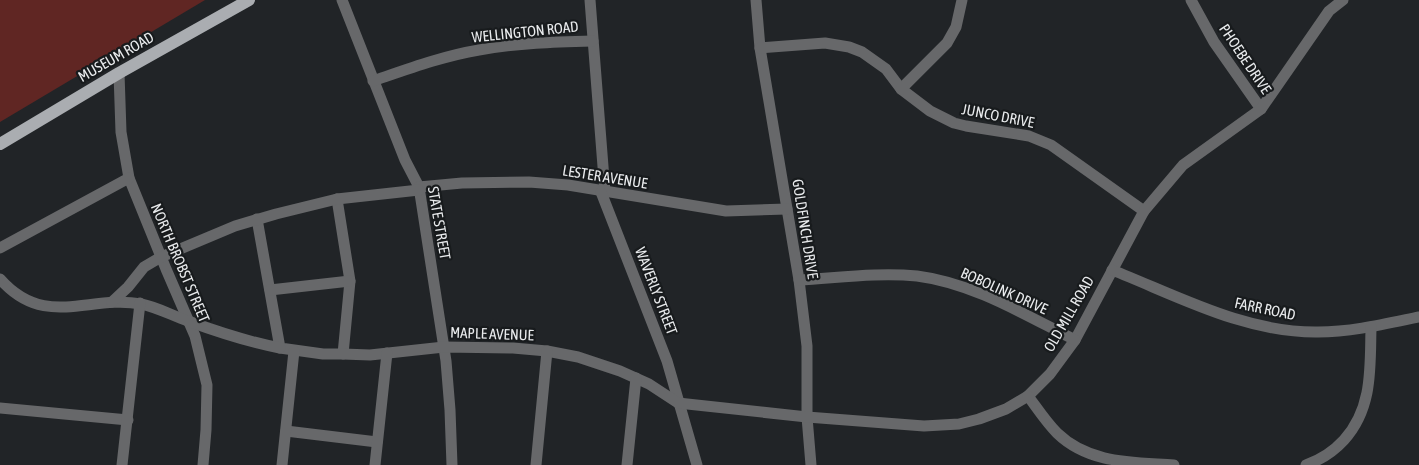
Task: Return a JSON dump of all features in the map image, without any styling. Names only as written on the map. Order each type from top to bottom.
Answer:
[{"type":"main road","name":"MUSEUM ROAD","points":[[0,144],[119,73],[249,0]]},
{"type":"street","name":"STATE STREET","points":[[342,0],[405,160],[419,189],[444,347],[450,410],[452,465]]},
{"type":"street","name":"WAVERLY STREET","points":[[590,0],[603,192],[667,360],[697,465]]},
{"type":"street","name":"GOLDFINCH DRIVE","points":[[756,0],[760,48],[799,280],[807,346],[807,417],[811,465]]},
{"type":"street","points":[[901,89],[947,43],[956,27],[962,0]]},
{"type":"street","name":"PHOEBE DRIVE","points":[[1191,0],[1214,42],[1261,109]]},
{"type":"street","name":"OLD MILL ROAD","points":[[678,403],[807,417],[924,426],[959,424],[979,419],[1006,409],[1028,396],[1050,374],[1075,340],[1144,210],[1183,165],[1261,109],[1329,11],[1343,0]]},
{"type":"street","name":"WELLINGTON ROAD","points":[[373,81],[425,63],[478,50],[536,43],[594,41]]},
{"type":"street","name":"JUNCO DRIVE","points":[[760,48],[824,43],[849,47],[862,52],[886,68],[901,89],[930,111],[954,123],[978,129],[1029,136],[1051,145],[1144,210]]},
{"type":"street","name":"NORTH BROBST STREET","points":[[119,73],[121,132],[130,178],[195,336],[207,385],[203,465]]},
{"type":"street","points":[[0,248],[130,178]]},
{"type":"street","name":"LESTER AVENUE","points":[[112,302],[128,287],[144,267],[161,257],[235,226],[338,199],[462,183],[528,182],[568,185],[726,211],[787,209]]},
{"type":"street","points":[[338,199],[350,281],[343,354]]},
{"type":"street","points":[[257,219],[280,348]]},
{"type":"street","name":"FARR ROAD","points":[[1112,270],[1226,316],[1265,327],[1316,332],[1371,328],[1419,316]]},
{"type":"street","name":"BOBOLINK DRIVE","points":[[799,280],[890,275],[949,282],[983,295],[1075,340]]},
{"type":"street","name":"MAPLE AVENUE","points":[[0,279],[14,292],[24,298],[47,306],[72,308],[112,302],[140,304],[240,338],[294,350],[343,354],[387,353],[444,347],[513,348],[547,351],[592,361],[636,378],[678,403]]},
{"type":"street","points":[[270,290],[350,281]]},
{"type":"street","points":[[122,465],[140,304]]},
{"type":"street","points":[[1306,465],[1325,456],[1339,445],[1350,433],[1361,414],[1367,397],[1369,383],[1371,328]]},
{"type":"street","points":[[282,465],[294,350]]},
{"type":"street","points":[[536,465],[547,351]]},
{"type":"street","points":[[375,465],[387,353]]},
{"type":"street","points":[[628,465],[636,378]]},
{"type":"street","points":[[1028,396],[1055,431],[1071,444],[1087,453],[1115,461],[1174,465]]},
{"type":"street","points":[[0,408],[128,420]]},
{"type":"street","points":[[286,431],[377,442]]},
{"type":"shaded area","points":[[0,0],[205,0],[0,122]]}]
